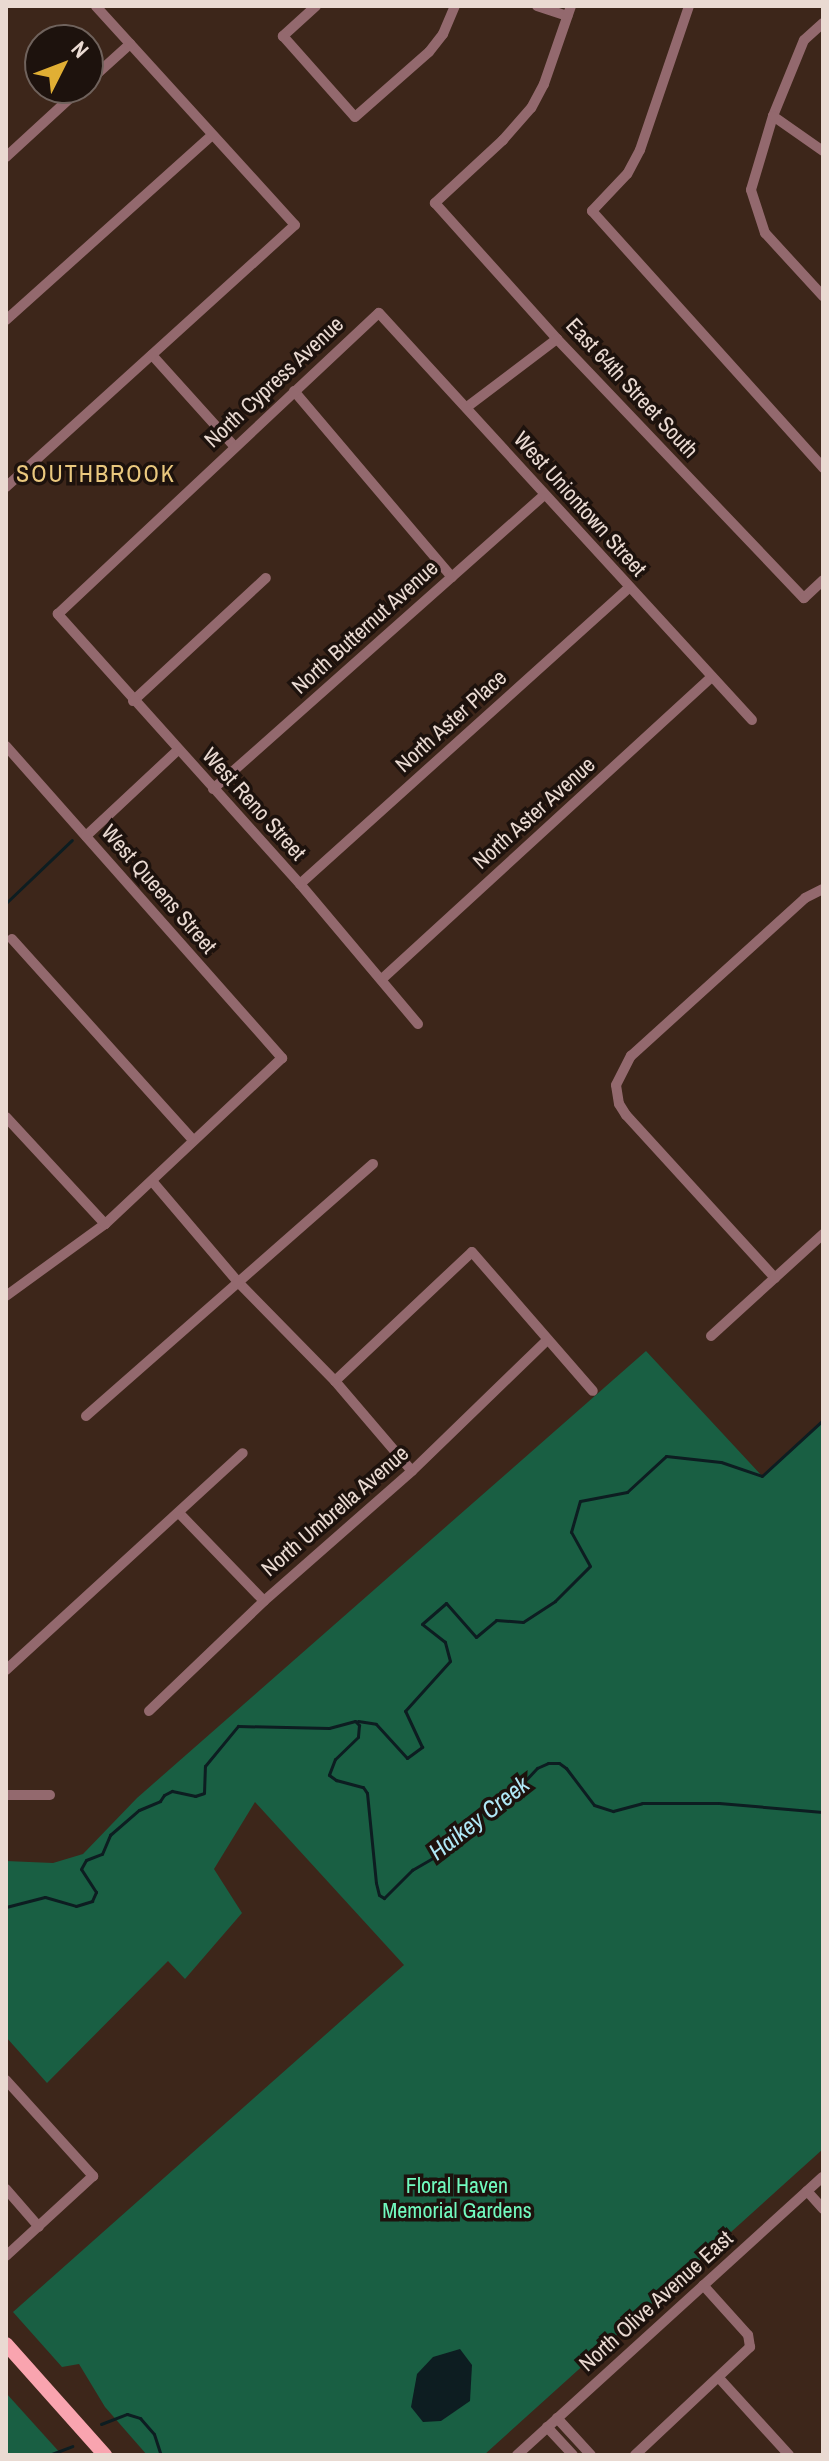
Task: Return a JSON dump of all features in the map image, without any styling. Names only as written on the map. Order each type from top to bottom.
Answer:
[{"type":"main road","points":[[6,2344],[105,2455]]},
{"type":"street","points":[[6,487],[295,225],[96,6]]},
{"type":"street","points":[[316,6],[283,36],[355,117],[429,52],[443,34],[455,6]]},
{"type":"street","points":[[537,6],[569,11]]},
{"type":"street","points":[[689,6],[640,150],[627,174],[592,211],[823,468]]},
{"type":"street","name":"East 64th Street South","points":[[569,11],[544,84],[531,108],[503,140],[435,203],[557,339],[804,598],[823,580]]},
{"type":"street","points":[[823,23],[804,40],[773,116],[751,190],[765,233],[823,296]]},
{"type":"street","points":[[104,68],[130,44]]},
{"type":"street","points":[[6,157],[64,104]]},
{"type":"street","points":[[773,116],[823,151]]},
{"type":"street","points":[[6,320],[212,135]]},
{"type":"street","name":"North Cypress Avenue","points":[[58,614],[379,313]]},
{"type":"street","name":"West Uniontown Street","points":[[379,313],[467,407],[543,496],[752,720]]},
{"type":"street","points":[[467,407],[557,339]]},
{"type":"street","points":[[152,355],[234,446]]},
{"type":"street","points":[[294,391],[452,577]]},
{"type":"street","name":"North Butternut Avenue","points":[[213,789],[543,496]]},
{"type":"street","points":[[133,701],[266,578]]},
{"type":"street","name":"North Aster Place","points":[[300,884],[629,588]]},
{"type":"street","name":"West Reno Street","points":[[58,614],[300,884],[418,1024]]},
{"type":"street","name":"North Aster Avenue","points":[[382,979],[712,677]]},
{"type":"street","name":"West Queens Street","points":[[6,746],[282,1058],[193,1140]]},
{"type":"street","points":[[86,836],[178,750]]},
{"type":"street","points":[[775,1278],[626,1115],[617,1094],[623,1066],[805,898],[823,889]]},
{"type":"street","points":[[6,1296],[105,1224],[193,1140],[12,939]]},
{"type":"street","points":[[6,1117],[105,1224]]},
{"type":"street","points":[[86,1416],[373,1164]]},
{"type":"street","points":[[152,1181],[238,1282],[335,1381],[412,1471]]},
{"type":"street","points":[[711,1336],[823,1234]]},
{"type":"street","points":[[335,1381],[472,1252],[546,1341],[593,1391]]},
{"type":"street","name":"North Umbrella Avenue","points":[[149,1711],[264,1601],[412,1471],[546,1341]]},
{"type":"street","points":[[6,1670],[243,1453]]},
{"type":"street","points":[[179,1513],[264,1601]]},
{"type":"street","points":[[6,1795],[50,1795]]},
{"type":"street","points":[[6,2080],[93,2176],[39,2227],[8,2251]]},
{"type":"street","name":"North Olive Avenue East","points":[[517,2455],[823,2177]]},
{"type":"street","points":[[6,2189],[39,2227]]},
{"type":"street","points":[[807,2191],[823,2209]]},
{"type":"street","points":[[637,2454],[746,2354],[751,2343],[748,2335],[703,2285]]},
{"type":"street","points":[[719,2378],[789,2455]]},
{"type":"street","points":[[557,2418],[581,2453]]},
{"type":"street","points":[[547,2427],[581,2453]]},
{"type":"green space","name":"Floral Haven Memorial Gardens","points":[[646,1351],[762,1476],[823,1420],[823,2149],[484,2455],[147,2455],[105,2407],[79,2364],[62,2367],[13,2312],[404,1965],[255,1802],[214,1869],[242,1913],[185,1979],[168,1961],[47,2083],[6,2037],[6,1861],[53,1863],[83,1854],[137,1798]]},
{"type":"green space","points":[[6,2393],[62,2455],[6,2455]]},
{"type":"shaded area","points":[[460,2349],[472,2365],[470,2401],[441,2421],[423,2422],[411,2407],[417,2374],[433,2357]]},
{"type":"waterway","points":[[6,903],[72,840]]},
{"type":"waterway","points":[[358,1721],[376,1724],[407,1758],[422,1747],[405,1711],[450,1661],[445,1642],[422,1624],[446,1603],[476,1637],[496,1620],[523,1622],[555,1601],[590,1566],[571,1532],[580,1501],[627,1492],[666,1456],[721,1462],[762,1476],[823,1420]]},
{"type":"waterway","name":"Haikey Creek","points":[[6,1907],[45,1897],[76,1906],[92,1901],[96,1892],[81,1869],[86,1860],[102,1854],[110,1835],[139,1810],[160,1801],[164,1795],[172,1791],[195,1796],[204,1793],[205,1766],[238,1726],[329,1728],[355,1721],[359,1725],[358,1737],[335,1759],[329,1775],[363,1787],[367,1793],[376,1883],[379,1895],[384,1898],[412,1870],[442,1853],[471,1829],[478,1813],[505,1802],[537,1768],[548,1763],[559,1763],[566,1768],[594,1805],[613,1811],[642,1803],[719,1803],[823,1812]]},
{"type":"waterway","points":[[101,2424],[127,2414],[140,2418],[154,2434],[161,2455]]},
{"type":"waterway","points":[[49,2455],[72,2446]]},
{"type":"district","name":"SOUTHBROOK","points":[[96,474]]}]
